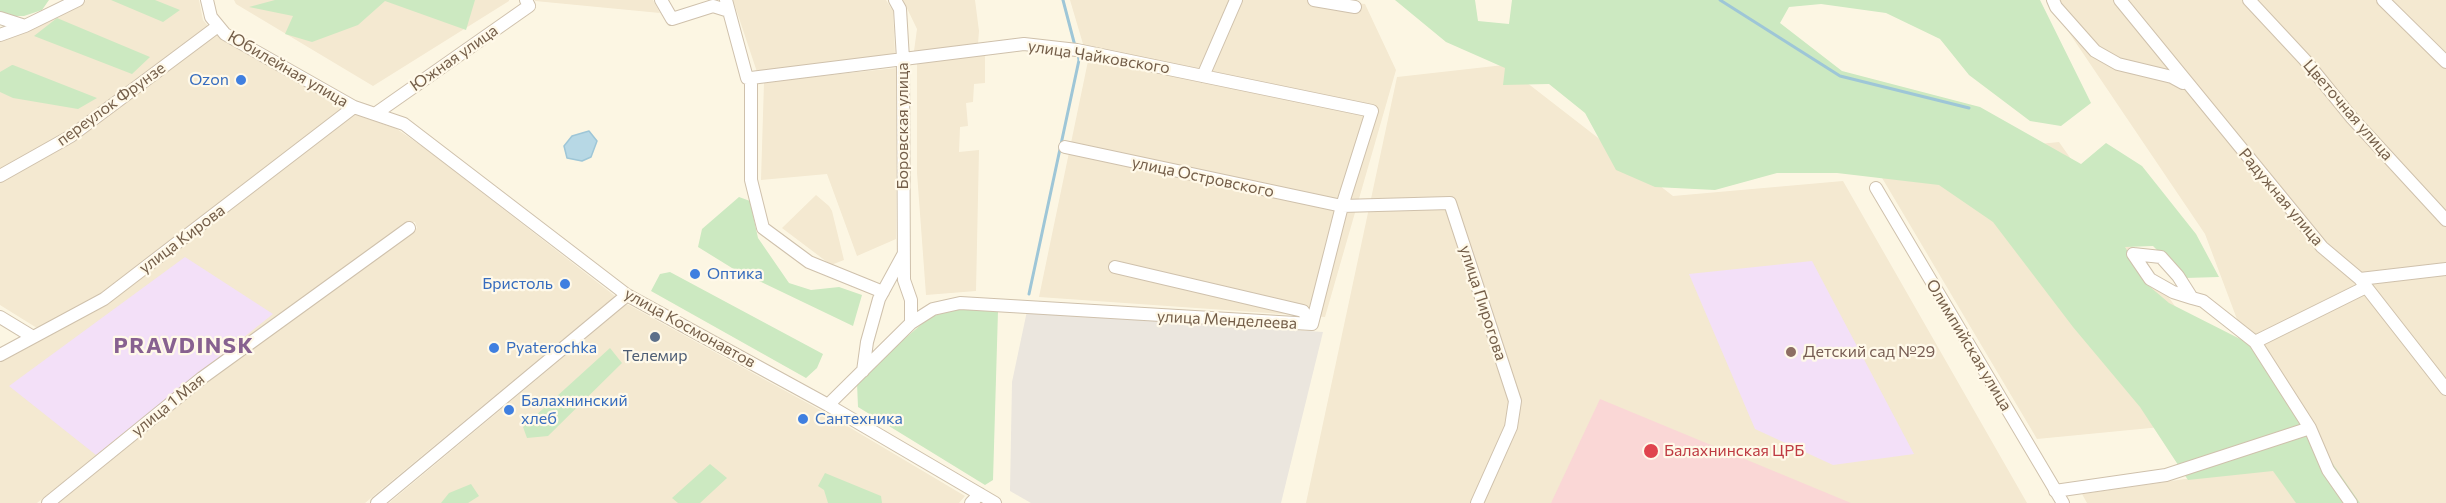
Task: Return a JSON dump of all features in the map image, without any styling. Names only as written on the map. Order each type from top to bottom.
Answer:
[{"type":"street","points":[[0,36],[25,27],[78,0]]},
{"type":"street","name":"Юбилейная улица","points":[[207,0],[211,17],[225,34],[354,107]]},
{"type":"street","name":"Южная улица","points":[[375,114],[529,6],[526,0]]},
{"type":"street","points":[[662,0],[672,19],[713,6],[727,5],[747,78],[751,78],[751,180],[763,228],[809,262],[883,292]]},
{"type":"street","name":"Боровская улица","points":[[894,0],[900,9],[903,59],[904,280],[910,300],[911,323]]},
{"type":"street","points":[[1203,76],[1236,0]]},
{"type":"street","points":[[1314,0],[1354,7]]},
{"type":"street","points":[[2053,0],[2061,13],[2095,51],[2118,64],[2172,77],[2189,86]]},
{"type":"street","name":"Радужная улица","points":[[2120,0],[2322,247],[2363,283],[2446,389]]},
{"type":"street","name":"Цветочная улица","points":[[2249,0],[2305,60],[2352,118],[2446,220]]},
{"type":"street","points":[[2383,0],[2446,62]]},
{"type":"street","points":[[0,18],[25,27]]},
{"type":"street","name":"переулок Фрунзе","points":[[0,176],[71,136],[218,26]]},
{"type":"street","name":"улица Чайковского","points":[[751,78],[1024,44],[1077,50],[1372,111],[1342,206]]},
{"type":"street","name":"улица Космонавтов","points":[[354,107],[404,124],[434,144],[627,295],[828,405],[975,498]]},
{"type":"street","name":"улица Кирова","points":[[0,355],[104,299],[354,107]]},
{"type":"street","name":"улица Островского","points":[[1065,147],[1342,206]]},
{"type":"street","name":"Олимпийская улица","points":[[1876,188],[2059,497]]},
{"type":"street","name":"улица Пирогова","points":[[1342,206],[1450,202],[1515,401],[1511,427],[1477,503]]},
{"type":"street","points":[[1312,324],[1342,206]]},
{"type":"street","name":"улица 1 Мая","points":[[48,503],[202,378],[409,228]]},
{"type":"street","name":"Боровская улица","points":[[863,371],[867,342],[883,292],[904,254]]},
{"type":"street","name":"улица Менделеева","points":[[1115,267],[1303,311],[1312,324]]},
{"type":"street","points":[[2255,342],[2363,283],[2446,269]]},
{"type":"street","points":[[377,503],[627,295]]},
{"type":"street","points":[[2192,298],[2203,301],[2255,342],[2310,428],[2328,470],[2351,503]]},
{"type":"street","points":[[910,300],[933,309]]},
{"type":"street","name":"улица Менделеева","points":[[911,323],[933,309],[960,303],[1312,324]]},
{"type":"street","points":[[0,317],[33,337]]},
{"type":"street","points":[[828,405],[911,323]]},
{"type":"street","points":[[2059,497],[2166,475],[2310,428]]},
{"type":"street","points":[[975,498],[995,503]]},
{"type":"shaded area","points":[[86,0],[199,0],[203,20],[209,27],[66,134],[0,170],[0,41],[75,8]]},
{"type":"shaded area","points":[[234,0],[509,1],[373,86],[236,4]]},
{"type":"shaded area","points":[[653,0],[660,13],[535,1]]},
{"type":"shaded area","points":[[733,0],[886,0],[893,11],[895,55],[757,72]]},
{"type":"shaded area","points":[[903,0],[975,0],[979,31],[978,44],[914,51],[917,29]]},
{"type":"shaded area","points":[[1070,0],[1330,0],[1365,4],[1396,70],[1325,317],[1039,297],[1088,61]]},
{"type":"shaded area","points":[[2047,0],[2446,0],[2446,503],[2323,503],[2288,455],[2205,234]]},
{"type":"shaded area","points":[[215,34],[343,109],[99,295],[37,328],[0,305],[0,182]]},
{"type":"shaded area","points":[[985,54],[985,83],[974,84],[973,102],[966,103],[968,126],[960,127],[959,152],[979,150],[976,291],[926,295],[917,173],[917,61]]},
{"type":"shaded area","points":[[1504,65],[1673,196],[1843,181],[2027,503],[1306,503],[1397,77]]},
{"type":"shaded area","points":[[896,68],[896,239],[857,256],[827,174],[761,180],[764,82]]},
{"type":"shaded area","points":[[354,114],[397,129],[426,149],[615,296],[365,503],[59,503],[207,382],[417,228],[415,222],[407,223],[197,374],[37,503],[0,503],[0,362],[84,316]]},
{"type":"shaded area","points":[[2059,142],[2254,418],[2037,439],[1872,161]]},
{"type":"shaded area","points":[[816,195],[832,211],[844,260],[831,265],[782,228]]},
{"type":"shaded area","points":[[185,257],[273,314],[96,455],[9,386]]},
{"type":"shaded area","name":"Детский сад №29","points":[[1812,261],[1914,454],[1833,465],[1755,429],[1689,274]]},
{"type":"shaded area","points":[[627,304],[822,411],[965,496],[959,503],[389,503]]},
{"type":"shaded area","points":[[1027,311],[1323,332],[1281,503],[1031,503],[1010,491],[1012,382]]},
{"type":"shaded area","name":"Балахнинская ЦРБ","points":[[1600,399],[1851,503],[1551,503]]},
{"type":"shaded area","points":[[2274,466],[2300,503],[2087,503],[2082,494]]},
{"type":"green space","points":[[0,0],[49,0],[42,10],[24,16],[8,16],[0,13]]},
{"type":"green space","points":[[111,0],[155,0],[180,10],[163,22]]},
{"type":"green space","points":[[275,0],[475,0],[466,30],[385,1],[358,25],[312,42],[285,34],[293,16],[249,7]]},
{"type":"green space","points":[[1395,0],[1475,0],[1478,21],[1509,24],[1512,0],[2040,0],[2091,103],[2061,126],[2030,121],[1969,75],[1940,39],[1886,13],[1821,4],[1789,7],[1780,23],[1842,71],[1980,107],[2081,164],[2106,143],[2142,166],[2196,234],[2219,277],[2185,278],[2153,246],[2125,247],[2149,286],[2169,303],[2250,344],[2360,503],[2296,503],[2273,471],[2188,480],[2140,407],[2073,327],[1993,222],[1939,185],[1837,173],[1777,173],[1715,190],[1655,187],[1616,170],[1585,113],[1549,84],[1503,85],[1505,68],[1446,42]]},
{"type":"green space","points":[[57,18],[150,57],[132,74],[34,36]]},
{"type":"green space","points":[[12,65],[97,98],[78,109],[13,98],[0,92],[0,72]]},
{"type":"green space","points":[[739,197],[750,201],[758,238],[789,283],[811,290],[839,287],[862,295],[853,326],[732,268],[698,247],[702,229]]},
{"type":"green space","points":[[670,272],[823,354],[817,368],[806,378],[651,291],[660,274]]},
{"type":"green space","points":[[960,308],[998,311],[993,480],[985,485],[858,407],[857,383],[930,317]]},
{"type":"green space","points":[[610,348],[622,363],[548,436],[527,438],[523,427]]},
{"type":"green space","points":[[710,464],[727,478],[700,503],[678,503],[672,498]]},
{"type":"green space","points":[[825,473],[881,496],[882,503],[828,503],[824,490],[818,486]]},
{"type":"green space","points":[[471,484],[479,496],[468,503],[441,503],[449,493]]},
{"type":"water","points":[[589,131],[597,141],[591,157],[582,161],[567,158],[564,146],[572,136]]},
{"type":"waterway","points":[[1063,0],[1075,46]]},
{"type":"waterway","points":[[1720,0],[1840,76],[1969,108]]},
{"type":"waterway","points":[[1029,294],[1079,60],[1078,55]]},
{"type":"place","name":"Ozon","points":[[241,80]]},
{"type":"place","name":"Оптика","points":[[695,274]]},
{"type":"place","name":"Бристоль","points":[[565,284]]},
{"type":"place","name":"Телемир","points":[[655,337]]},
{"type":"place","name":"Pyaterochka","points":[[494,348]]},
{"type":"place","name":"Детский сад №29","points":[[1791,352]]},
{"type":"place","name":"Балахнинский хлеб","points":[[509,410]]},
{"type":"place","name":"Сантехника","points":[[803,419]]},
{"type":"place","name":"Балахнинская ЦРБ","points":[[1651,451]]},
{"type":"district","name":"PRAVDINSK","points":[[184,346]]}]
